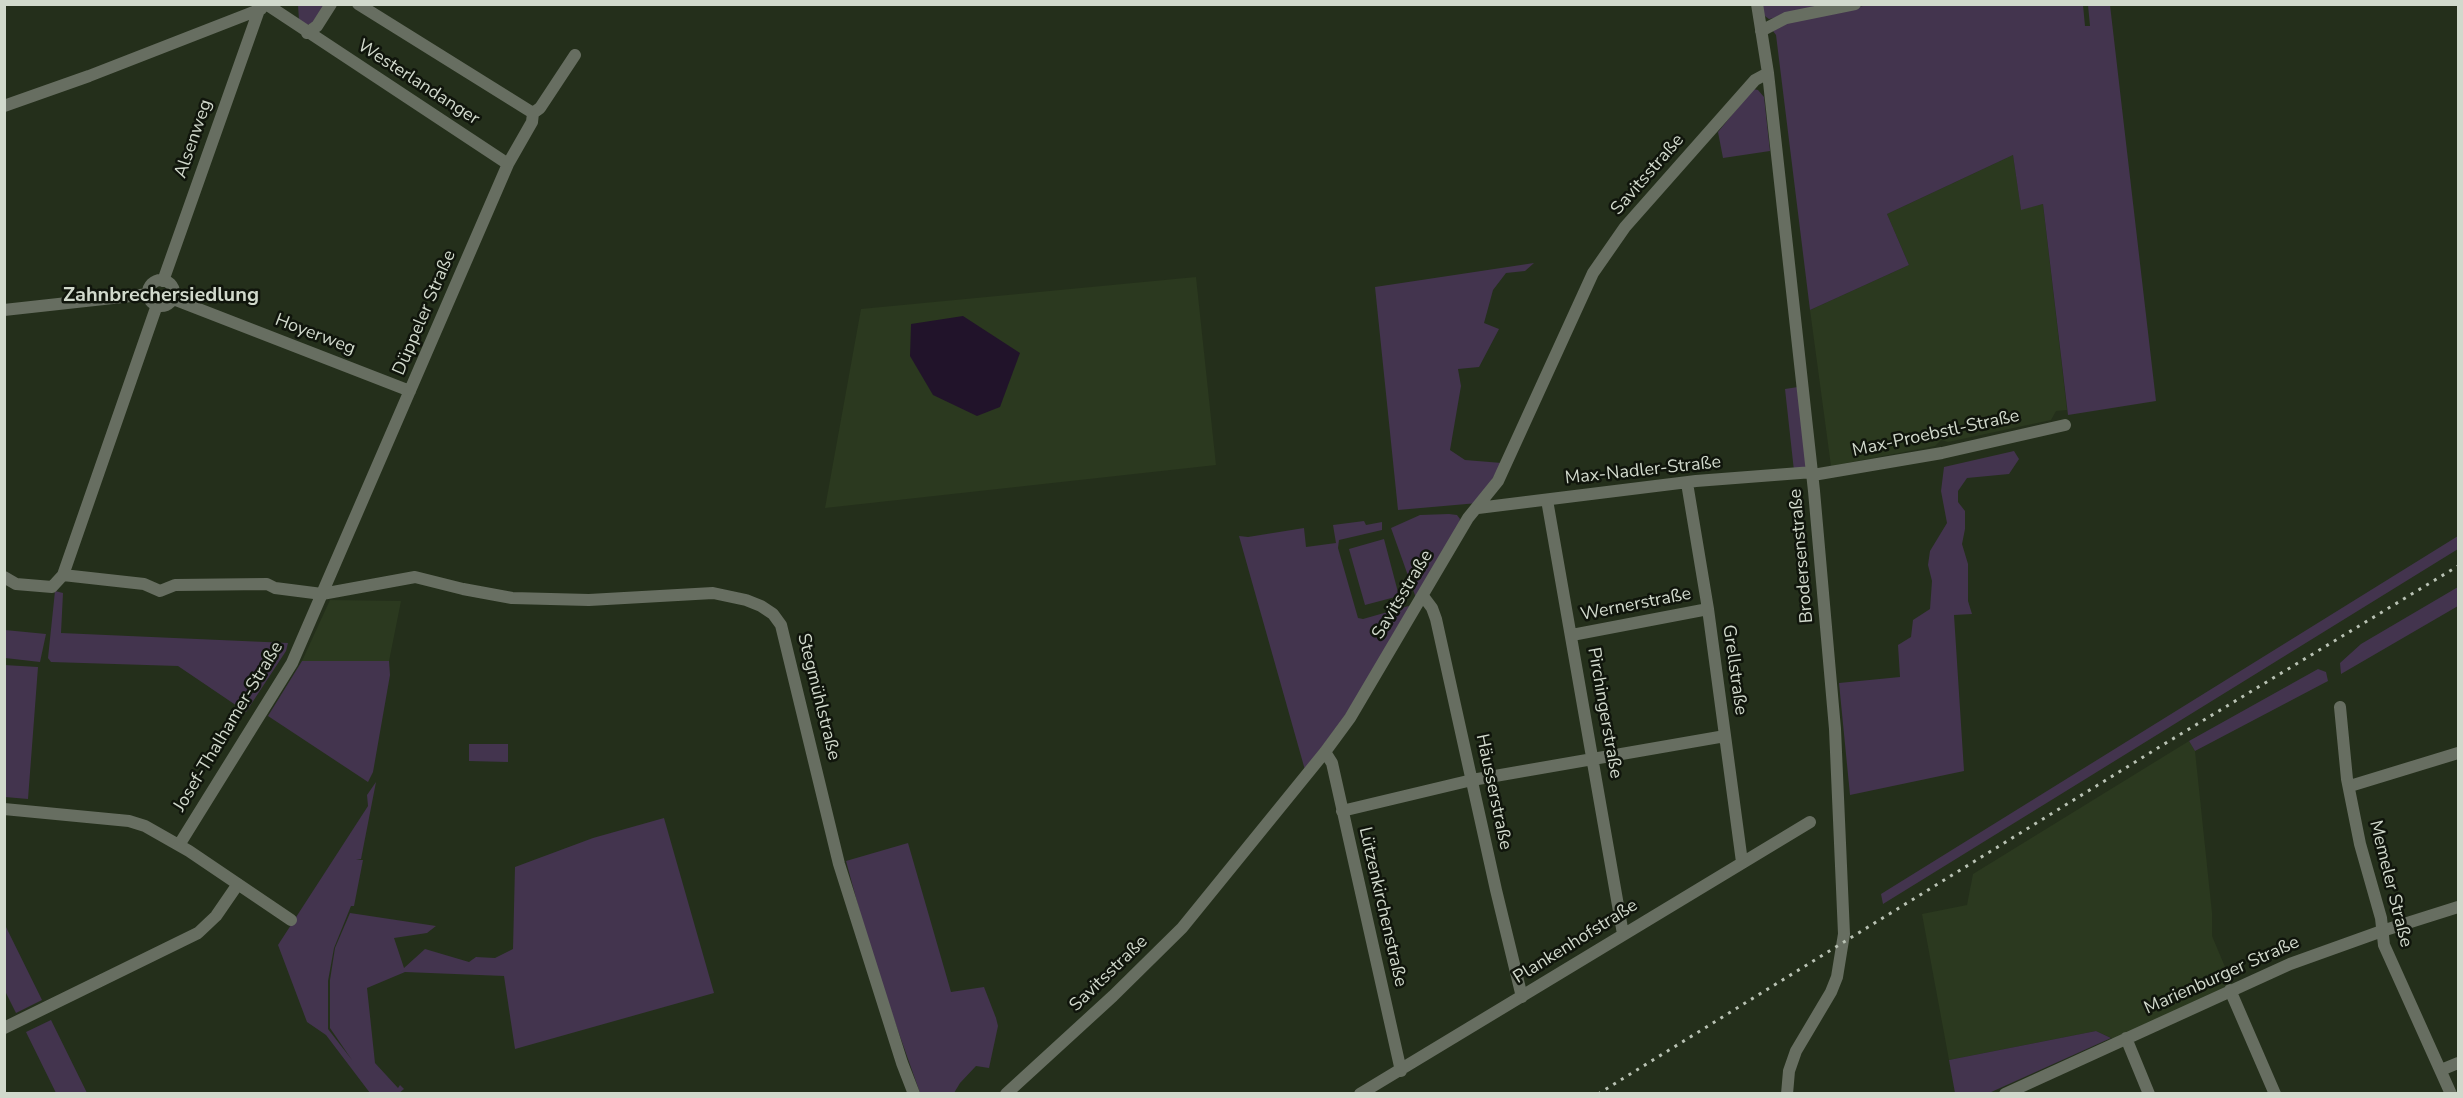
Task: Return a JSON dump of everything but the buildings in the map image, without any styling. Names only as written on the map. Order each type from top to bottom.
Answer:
[{"type":"street","points":[[307,33],[317,26],[331,4]]},
{"type":"street","name":"Westerlandanger","points":[[358,4],[533,113]]},
{"type":"street","name":"Brodersenstraße","points":[[1757,4],[1768,73],[1813,473],[1835,729],[1844,934],[1838,976],[1831,992],[1796,1050],[1789,1071],[1787,1094]]},
{"type":"street","points":[[1761,31],[1786,18],[1855,4]]},
{"type":"street","points":[[4,106],[89,76],[266,7]]},
{"type":"street","name":"Westerlandanger","points":[[266,7],[508,164]]},
{"type":"street","name":"Alsenweg","points":[[149,294],[153,284],[163,281],[266,7]]},
{"type":"street","name":"Düppeler Straße","points":[[322,594],[508,164],[532,122],[533,113],[540,108],[575,55]]},
{"type":"street","name":"Savitsstraße","points":[[1006,1094],[1113,996],[1182,928],[1325,752],[1350,718],[1468,518],[1498,481],[1593,273],[1632,220],[1755,80],[1768,73]]},
{"type":"street","points":[[4,310],[149,294],[151,300],[157,305],[167,304],[172,299],[172,287],[163,281]]},
{"type":"street","name":"Hoyerweg","points":[[172,299],[410,392]]},
{"type":"street","points":[[4,577],[16,584],[52,587],[63,575],[157,305]]},
{"type":"street","name":"Max-Proebstl-Straße","points":[[1813,473],[1942,453],[2065,425]]},
{"type":"street","name":"Max-Nadler-Straße","points":[[1478,508],[1686,483],[1813,473]]},
{"type":"street","name":"Grellstraße","points":[[1686,483],[1708,609],[1742,862]]},
{"type":"street","name":"Pirchingerstraße","points":[[1547,500],[1623,934]]},
{"type":"street","name":"Stegmühlstraße","points":[[63,575],[144,584],[160,591],[175,585],[267,584],[275,588],[322,594],[415,577],[473,591],[512,597],[589,600],[713,593],[746,600],[773,614],[782,625],[788,647],[839,864],[914,1094]]},
{"type":"street","name":"Josef-Thalhamer-Straße","points":[[179,845],[292,663],[322,594]]},
{"type":"street","name":"Häusserstraße","points":[[1423,596],[1436,619],[1522,997]]},
{"type":"street","name":"Wernerstraße","points":[[1572,635],[1708,609]]},
{"type":"street","name":"Memeler Straße","points":[[2340,707],[2347,779],[2384,945],[2451,1094]]},
{"type":"street","points":[[1342,811],[1472,780],[1725,736]]},
{"type":"street","name":"Lützenkirchenstraße","points":[[1325,752],[1332,763],[1401,1071]]},
{"type":"street","points":[[2350,786],[2458,753]]},
{"type":"street","points":[[4,809],[129,821],[145,826],[179,845],[291,920]]},
{"type":"street","name":"Plankenhofstraße","points":[[1360,1094],[1810,822]]},
{"type":"street","points":[[4,1028],[198,933],[216,916],[238,884]]},
{"type":"street","name":"Marienburger Straße","points":[[2005,1094],[2022,1090],[2126,1038],[2290,964],[2458,907]]},
{"type":"street","points":[[2230,990],[2275,1094]]},
{"type":"street","points":[[2126,1038],[2149,1094]]},
{"type":"street","points":[[2441,1070],[2458,1063]]},
{"type":"shaded area","points":[[1873,4],[2083,5],[2085,26],[2090,26],[2088,5],[2110,5],[2156,401],[2068,415],[2043,204],[2021,210],[2013,155],[1887,214],[1909,265],[1810,310],[1776,35],[1773,31],[1787,21]]},
{"type":"shaded area","points":[[298,5],[325,5],[312,23],[307,25],[299,20]]},
{"type":"shaded area","points":[[1761,5],[1831,5],[1769,19],[1762,14]]},
{"type":"shaded area","points":[[1753,89],[1758,90],[1764,97],[1770,151],[1723,158],[1718,132]]},
{"type":"shaded area","points":[[2013,155],[2021,209],[2043,204],[2067,410],[2056,411],[2051,420],[1948,442],[1941,440],[1935,446],[1831,466],[1810,310],[1909,265],[1887,214]]},
{"type":"shaded area","points":[[1534,263],[1525,271],[1506,273],[1493,290],[1484,323],[1499,329],[1479,367],[1458,369],[1461,386],[1450,450],[1465,460],[1502,463],[1478,503],[1398,510],[1375,287]]},
{"type":"shaded area","points":[[1196,277],[1216,465],[825,508],[861,309]]},
{"type":"shaded area","points":[[963,316],[1020,353],[1000,407],[977,416],[933,395],[910,356],[911,324]]},
{"type":"shaded area","points":[[1798,387],[1808,469],[1794,471],[1785,389]]},
{"type":"shaded area","points":[[2014,451],[2019,459],[2009,474],[1967,478],[1958,491],[1958,502],[1965,511],[1962,544],[1968,564],[1968,601],[1972,614],[1954,615],[1964,771],[1850,795],[1839,683],[1900,677],[1898,645],[1911,637],[1913,620],[1930,609],[1932,581],[1928,565],[1930,551],[1947,523],[1941,491],[1944,467]]},
{"type":"shaded area","points":[[1420,515],[1457,515],[1460,519],[1459,523],[1416,598],[1391,528]]},
{"type":"shaded area","points":[[1364,521],[1366,525],[1382,522],[1382,530],[1339,540],[1338,548],[1358,618],[1363,619],[1412,605],[1345,716],[1305,770],[1239,536],[1248,537],[1304,528],[1306,547],[1336,543],[1333,525]]},
{"type":"shaded area","points":[[2458,536],[2458,549],[1883,904],[1881,894]]},
{"type":"shaded area","points":[[1384,539],[1399,596],[1365,605],[1349,549]]},
{"type":"shaded area","points":[[2458,587],[2458,606],[2341,674],[2340,663],[2361,644]]},
{"type":"shaded area","points":[[55,591],[63,593],[61,633],[288,643],[286,651],[246,712],[178,666],[51,662],[48,658]]},
{"type":"shaded area","points":[[330,600],[401,601],[389,661],[302,661]]},
{"type":"shaded area","points":[[5,630],[46,634],[40,662],[5,658]]},
{"type":"shaded area","points":[[302,661],[389,661],[390,675],[373,772],[368,782],[268,716]]},
{"type":"shaded area","points":[[4,665],[38,667],[28,799],[5,797]]},
{"type":"shaded area","points":[[2318,669],[2326,672],[2328,681],[2195,751],[2189,741]]},
{"type":"shaded area","points":[[2189,741],[2195,751],[2212,913],[2212,936],[2236,993],[2123,1043],[2096,1031],[1949,1060],[1922,914],[1967,905],[1973,874]]},
{"type":"shaded area","points":[[469,744],[508,744],[508,762],[469,761]]},
{"type":"shaded area","points":[[376,782],[361,859],[356,860],[363,860],[354,906],[351,906],[334,948],[328,981],[328,1029],[352,1060],[330,1028],[330,980],[335,948],[350,913],[436,926],[427,933],[394,938],[404,968],[425,949],[469,962],[476,957],[495,958],[513,949],[515,867],[593,838],[664,818],[714,993],[515,1049],[504,976],[405,972],[367,988],[375,1063],[398,1088],[400,1085],[404,1089],[399,1093],[370,1093],[326,1035],[307,1022],[278,945],[368,806],[367,795]]},
{"type":"shaded area","points":[[908,843],[951,992],[984,987],[998,1026],[989,1068],[976,1066],[954,1093],[920,1093],[872,957],[846,861]]},
{"type":"shaded area","points":[[5,925],[42,1000],[16,1013],[5,991]]},
{"type":"shaded area","points":[[51,1020],[87,1093],[56,1093],[26,1032]]},
{"type":"shaded area","points":[[2096,1031],[2111,1038],[1989,1093],[1955,1093],[1949,1060]]},
{"type":"railway","points":[[1598,1094],[2161,746],[2458,566]]},
{"type":"district","name":"Zahnbrechersiedlung","points":[[161,296]]}]
